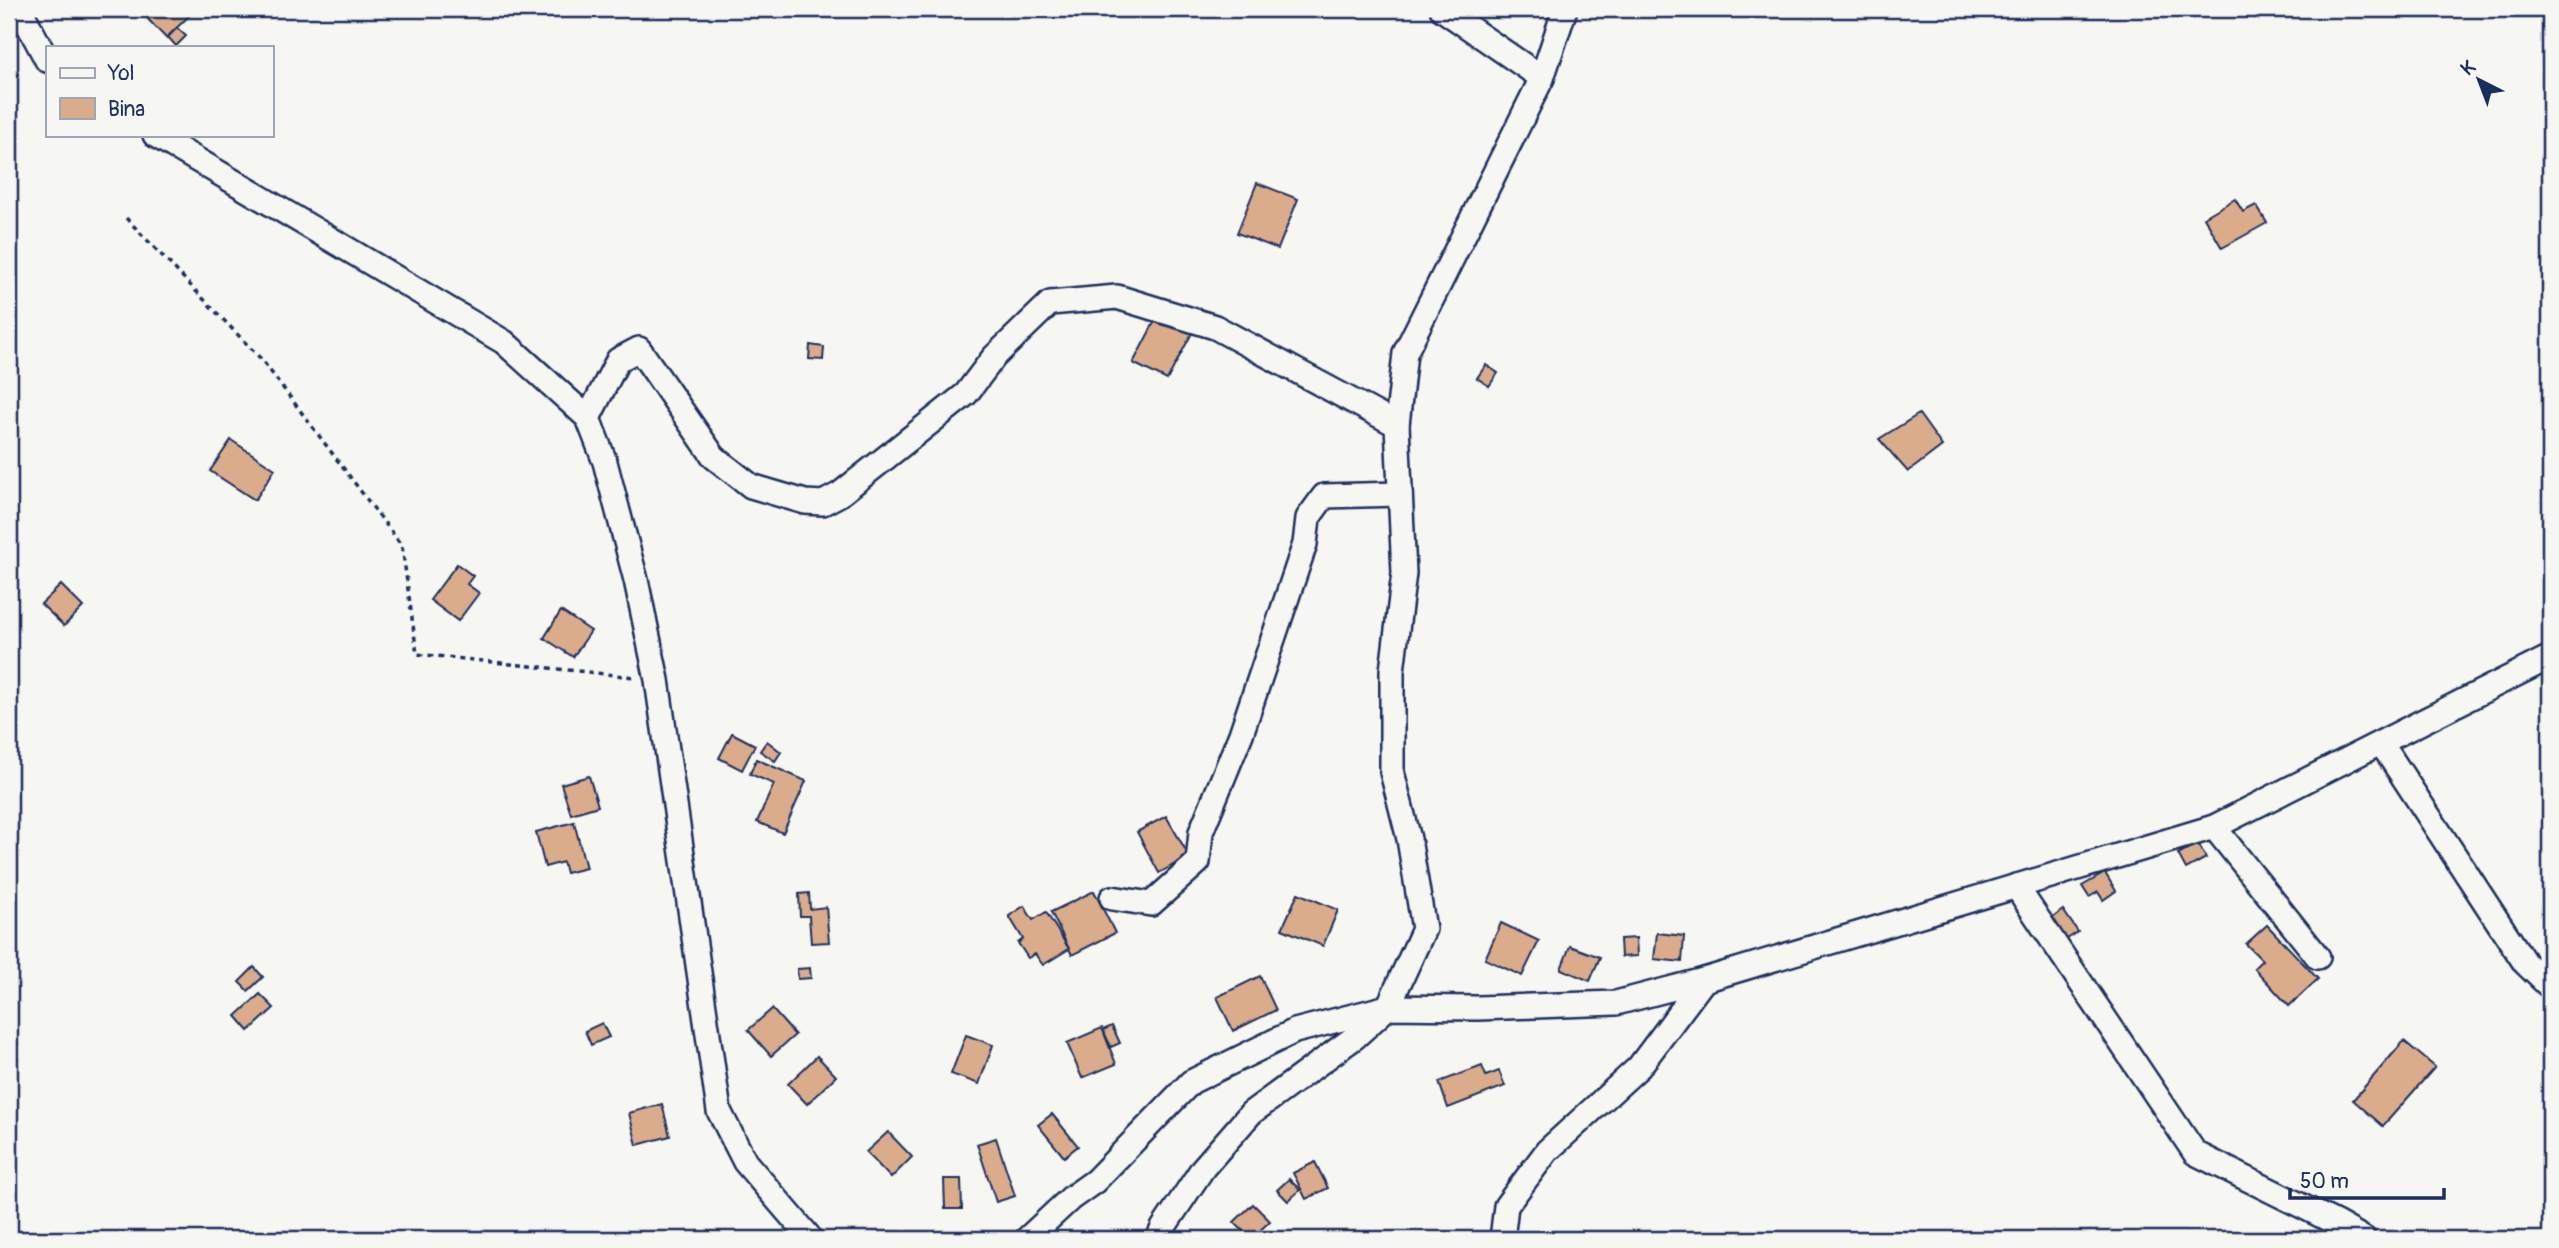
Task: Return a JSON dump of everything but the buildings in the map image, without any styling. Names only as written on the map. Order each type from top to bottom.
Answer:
[{"type":"street","points":[[20,9],[46,58]]},
{"type":"street","points":[[1441,9],[1542,79]]},
{"type":"street","points":[[1158,1239],[1163,1227],[1203,1168],[1251,1112],[1355,1037],[1388,1007],[1424,929],[1409,839],[1392,772],[1392,671],[1404,573],[1397,425],[1405,353],[1542,79],[1565,9]]},
{"type":"street","points":[[157,136],[504,342],[588,418],[605,462],[636,580],[657,680],[719,1111],[745,1162],[811,1239]]},
{"type":"street","points":[[588,418],[618,360],[639,349],[714,457],[751,486],[805,502],[823,503],[840,494],[966,394],[994,357],[1050,303],[1117,296],[1215,327],[1397,425]]},
{"type":"street","points":[[1112,898],[1151,904],[1198,862],[1201,832],[1241,734],[1305,544],[1308,518],[1324,496],[1400,494]]},
{"type":"street","points":[[1027,1239],[1071,1198],[1095,1181],[1191,1082],[1295,1031],[1388,1007],[1478,1008],[1616,1003],[1704,980],[2214,827],[2550,657]]},
{"type":"street","points":[[2381,743],[2525,963],[2550,987]]},
{"type":"street","points":[[2214,827],[2318,957]]},
{"type":"street","points":[[2016,886],[2195,1153],[2364,1239]]},
{"type":"street","points":[[1502,1239],[1506,1206],[1547,1152],[1639,1067],[1704,980]]},
{"type":"path","points":[[1753,9],[1796,13],[1824,9]]},
{"type":"path","points":[[126,218],[262,360],[402,546],[417,654],[657,680]]}]
